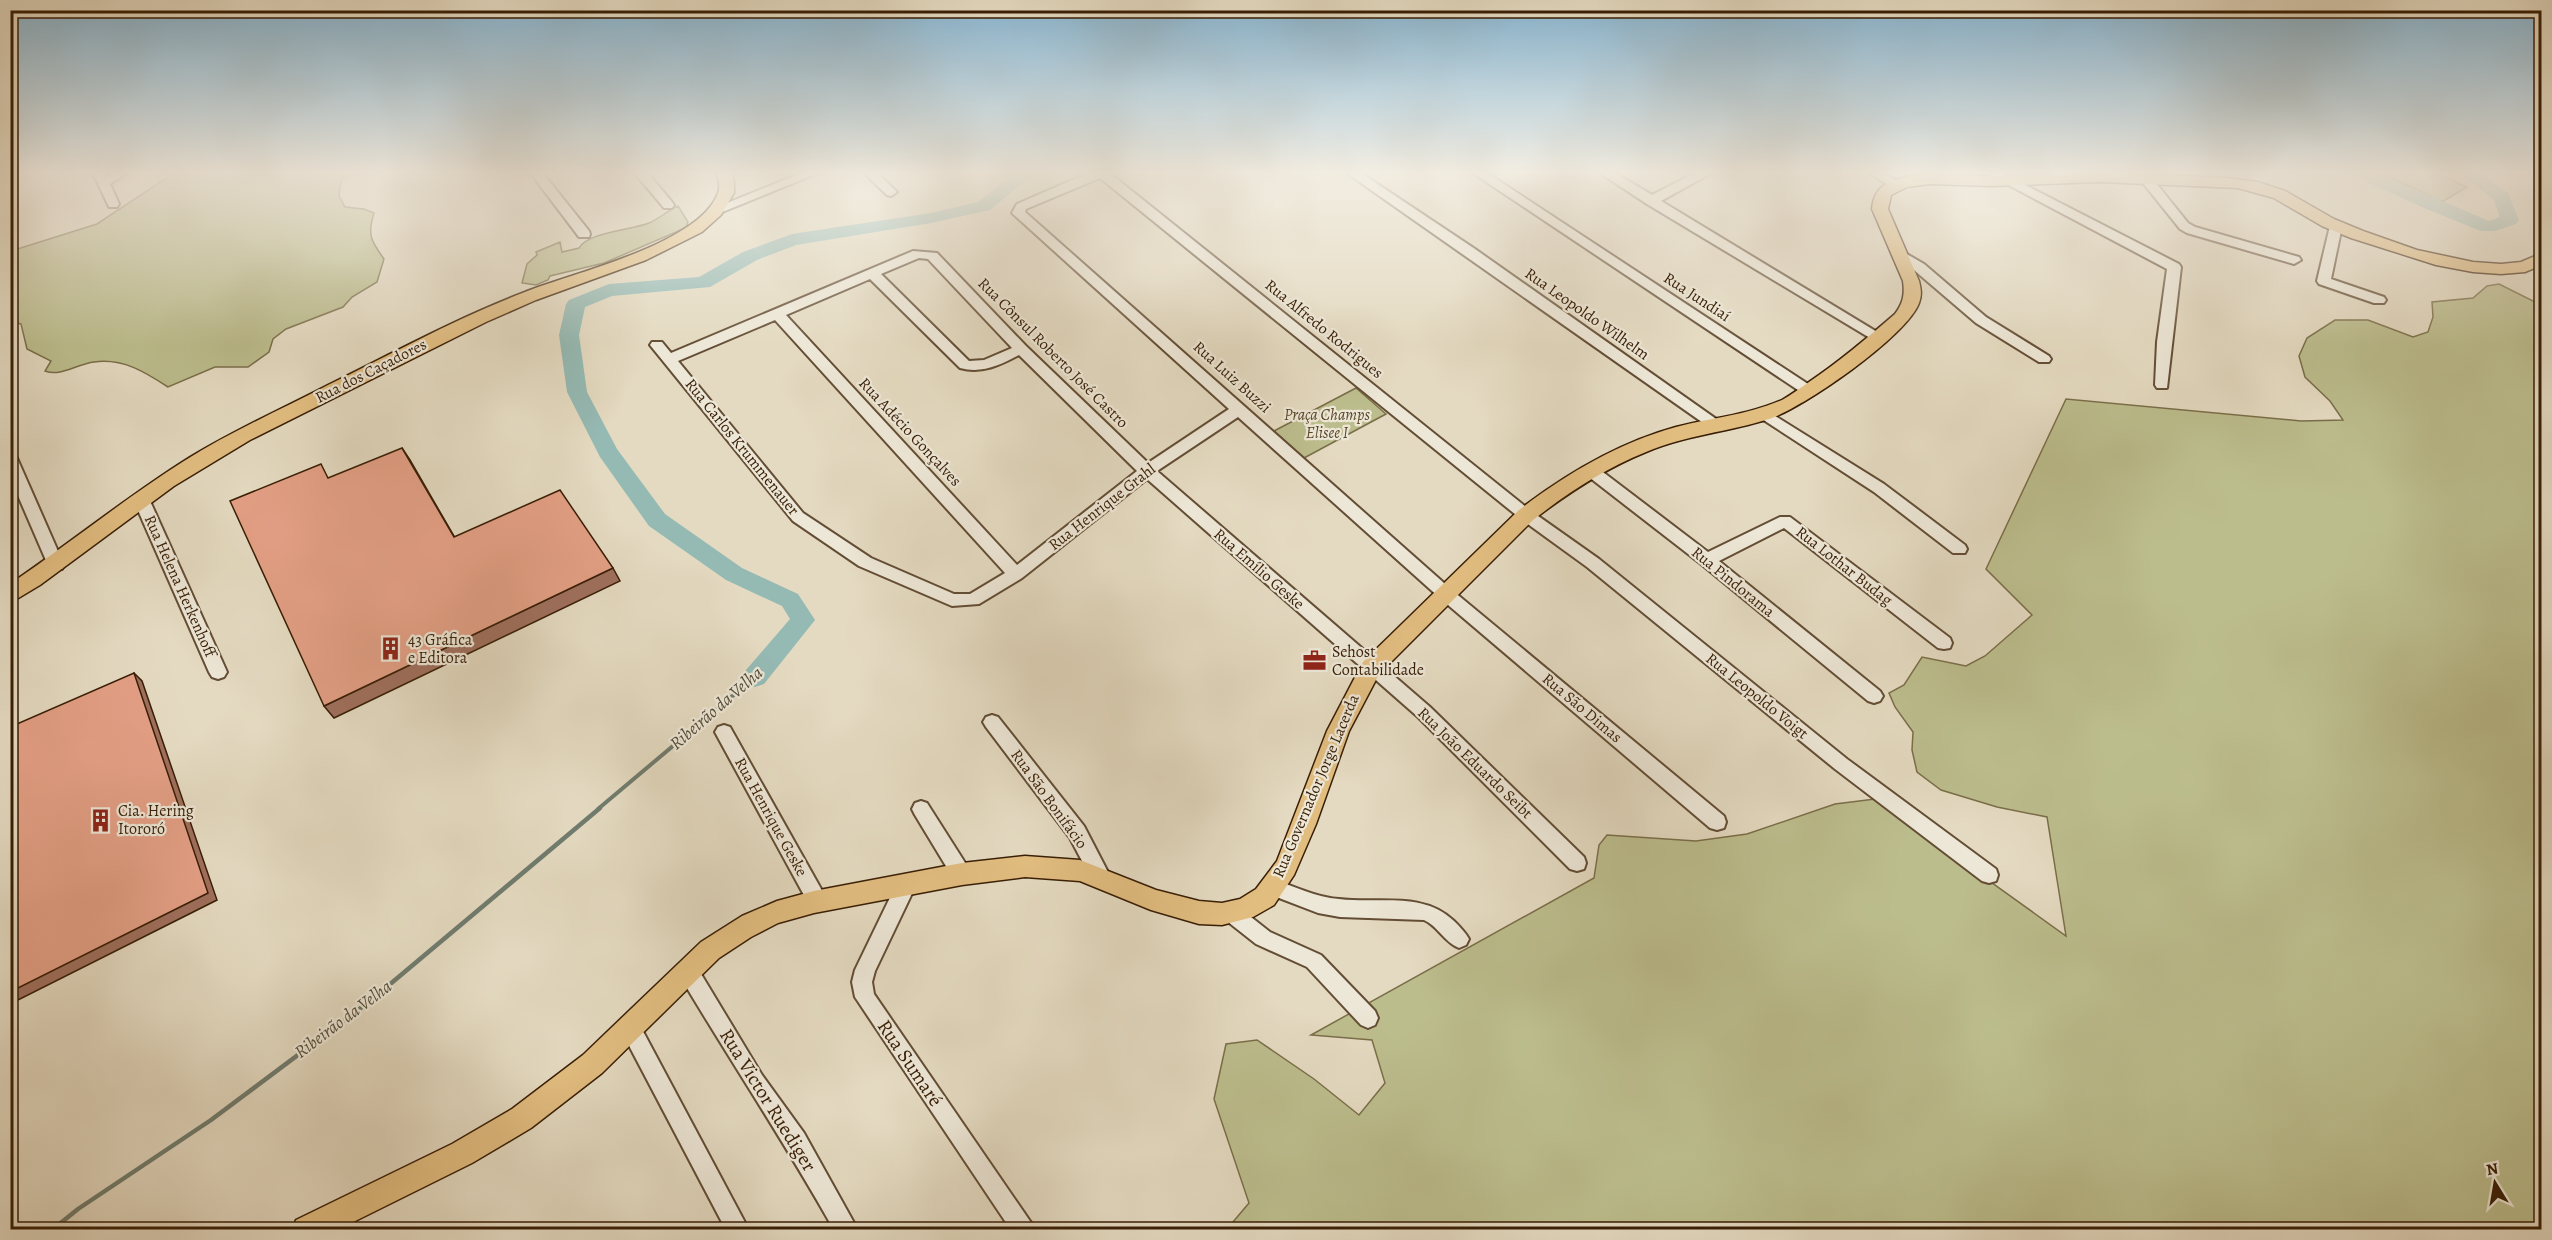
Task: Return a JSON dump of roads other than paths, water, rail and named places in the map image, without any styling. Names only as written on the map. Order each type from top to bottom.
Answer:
[{"type":"main road","name":"Rua dos Caçadores","points":[[10,595],[56,565],[191,465],[271,420],[468,322],[533,294],[657,249],[694,229]]},
{"type":"main road","name":"Rua Governador Jorge Lacerda","points":[[306,1230],[470,1149],[549,1100],[608,1053],[710,950],[753,923],[776,912],[962,875],[1042,866],[1070,868],[1101,878],[1168,907],[1203,912],[1230,912],[1256,902],[1273,887],[1285,868],[1338,731],[1356,691],[1371,668],[1526,515],[1590,470],[1678,433],[1764,414],[1791,403],[1880,338],[1901,318],[1910,305],[1912,293],[1911,281],[1888,229]]},
{"type":"main road","points":[[2343,229],[2377,243],[2481,269],[2521,269],[2530,267],[2541,258]]},
{"type":"street","points":[[580,229],[584,234]]},
{"type":"street","name":"Rua Luiz Buzzi","points":[[1036,229],[1447,595]]},
{"type":"street","name":"Rua Alfredo Rodrigues","points":[[1171,229],[1526,515]]},
{"type":"street","name":"Rua Leopoldo Wilhelm","points":[[1435,229],[1714,424]]},
{"type":"street","name":"Rua Jundiaí","points":[[1564,229],[1809,391]]},
{"type":"street","points":[[1698,229],[1880,338]]},
{"type":"street","points":[[2099,229],[2174,267],[2164,342],[2162,386]]},
{"type":"street","points":[[2189,229],[2294,260]]},
{"type":"street","points":[[2335,229],[2324,281],[2379,300]]},
{"type":"street","points":[[1898,253],[1919,267],[1981,320],[2044,359]]},
{"type":"street","name":"Rua Cônsul Roberto José Castro","points":[[670,359],[918,254],[932,256],[1021,349],[1147,471]]},
{"type":"street","points":[[873,274],[965,365],[985,366],[1021,349]]},
{"type":"street","name":"Rua Adécio Gonçalves","points":[[777,314],[1016,574]]},
{"type":"street","name":"Rua Carlos Krummenauer","points":[[657,345],[798,518],[865,562],[952,600],[963,601]]},
{"type":"street","name":"Rua Henrique Grahl","points":[[963,601],[973,600],[1016,574],[1147,471],[1240,409]]},
{"type":"street","points":[[1764,414],[1879,488],[1959,549]]},
{"type":"street","points":[[10,458],[56,565]]},
{"type":"street","name":"Rua Pindorama","points":[[1590,470],[1707,560],[1874,696]]},
{"type":"street","name":"Rua Emílio Geske","points":[[1147,471],[1371,668]]},
{"type":"street","name":"Rua Helena Herkenhoff","points":[[142,501],[218,672]]},
{"type":"street","name":"Rua Leopoldo Voigt","points":[[1526,515],[1593,563],[1841,764],[1989,874]]},
{"type":"street","name":"Rua Lothar Budag","points":[[1707,560],[1785,521],[1944,643]]},
{"type":"street","name":"Rua São Dimas","points":[[1447,595],[1717,822]]},
{"type":"street","name":"Rua João Eduardo Seibt","points":[[1371,668],[1424,712],[1577,863]]},
{"type":"street","name":"Rua São Bonifácio","points":[[992,722],[1077,832],[1101,878]]},
{"type":"street","name":"Rua Henrique Geske","points":[[724,732],[818,902]]},
{"type":"street","points":[[921,809],[962,875]]},
{"type":"street","name":"Rua Sumaré","points":[[906,885],[865,970],[862,982],[865,997],[1025,1230]]},
{"type":"street","points":[[1273,887],[1318,904],[1340,908],[1425,911],[1436,916],[1459,939]]},
{"type":"street","points":[[1230,912],[1263,938],[1314,961],[1368,1017]]},
{"type":"street","name":"Rua Victor Ruediger","points":[[688,971],[755,1082],[796,1141],[847,1230]]},
{"type":"street","points":[[631,1029],[738,1230]]},
{"type":"waterway","name":"Ribeirão da Velha","points":[[755,677],[803,620],[790,600],[734,574],[657,520],[608,452],[577,392],[569,335],[576,304],[609,290],[703,283],[750,256],[792,240],[862,229]]},
{"type":"waterway","name":"Ribeirão da Velha","points":[[598,809],[755,677]]},
{"type":"waterway","name":"Ribeirão da Velha","points":[[52,1230],[78,1209],[211,1120],[370,1001],[600,808]]},
{"type":"place","name":"43 Gráfica e Editora","points":[[390,649]]},
{"type":"place","name":"Sehost Contabilidade","points":[[1314,661]]},
{"type":"place","name":"Cia. Hering Itororó","points":[[100,820]]},
{"type":"park label","name":"Praça Champs Elisee I","points":[[1327,424]]}]
